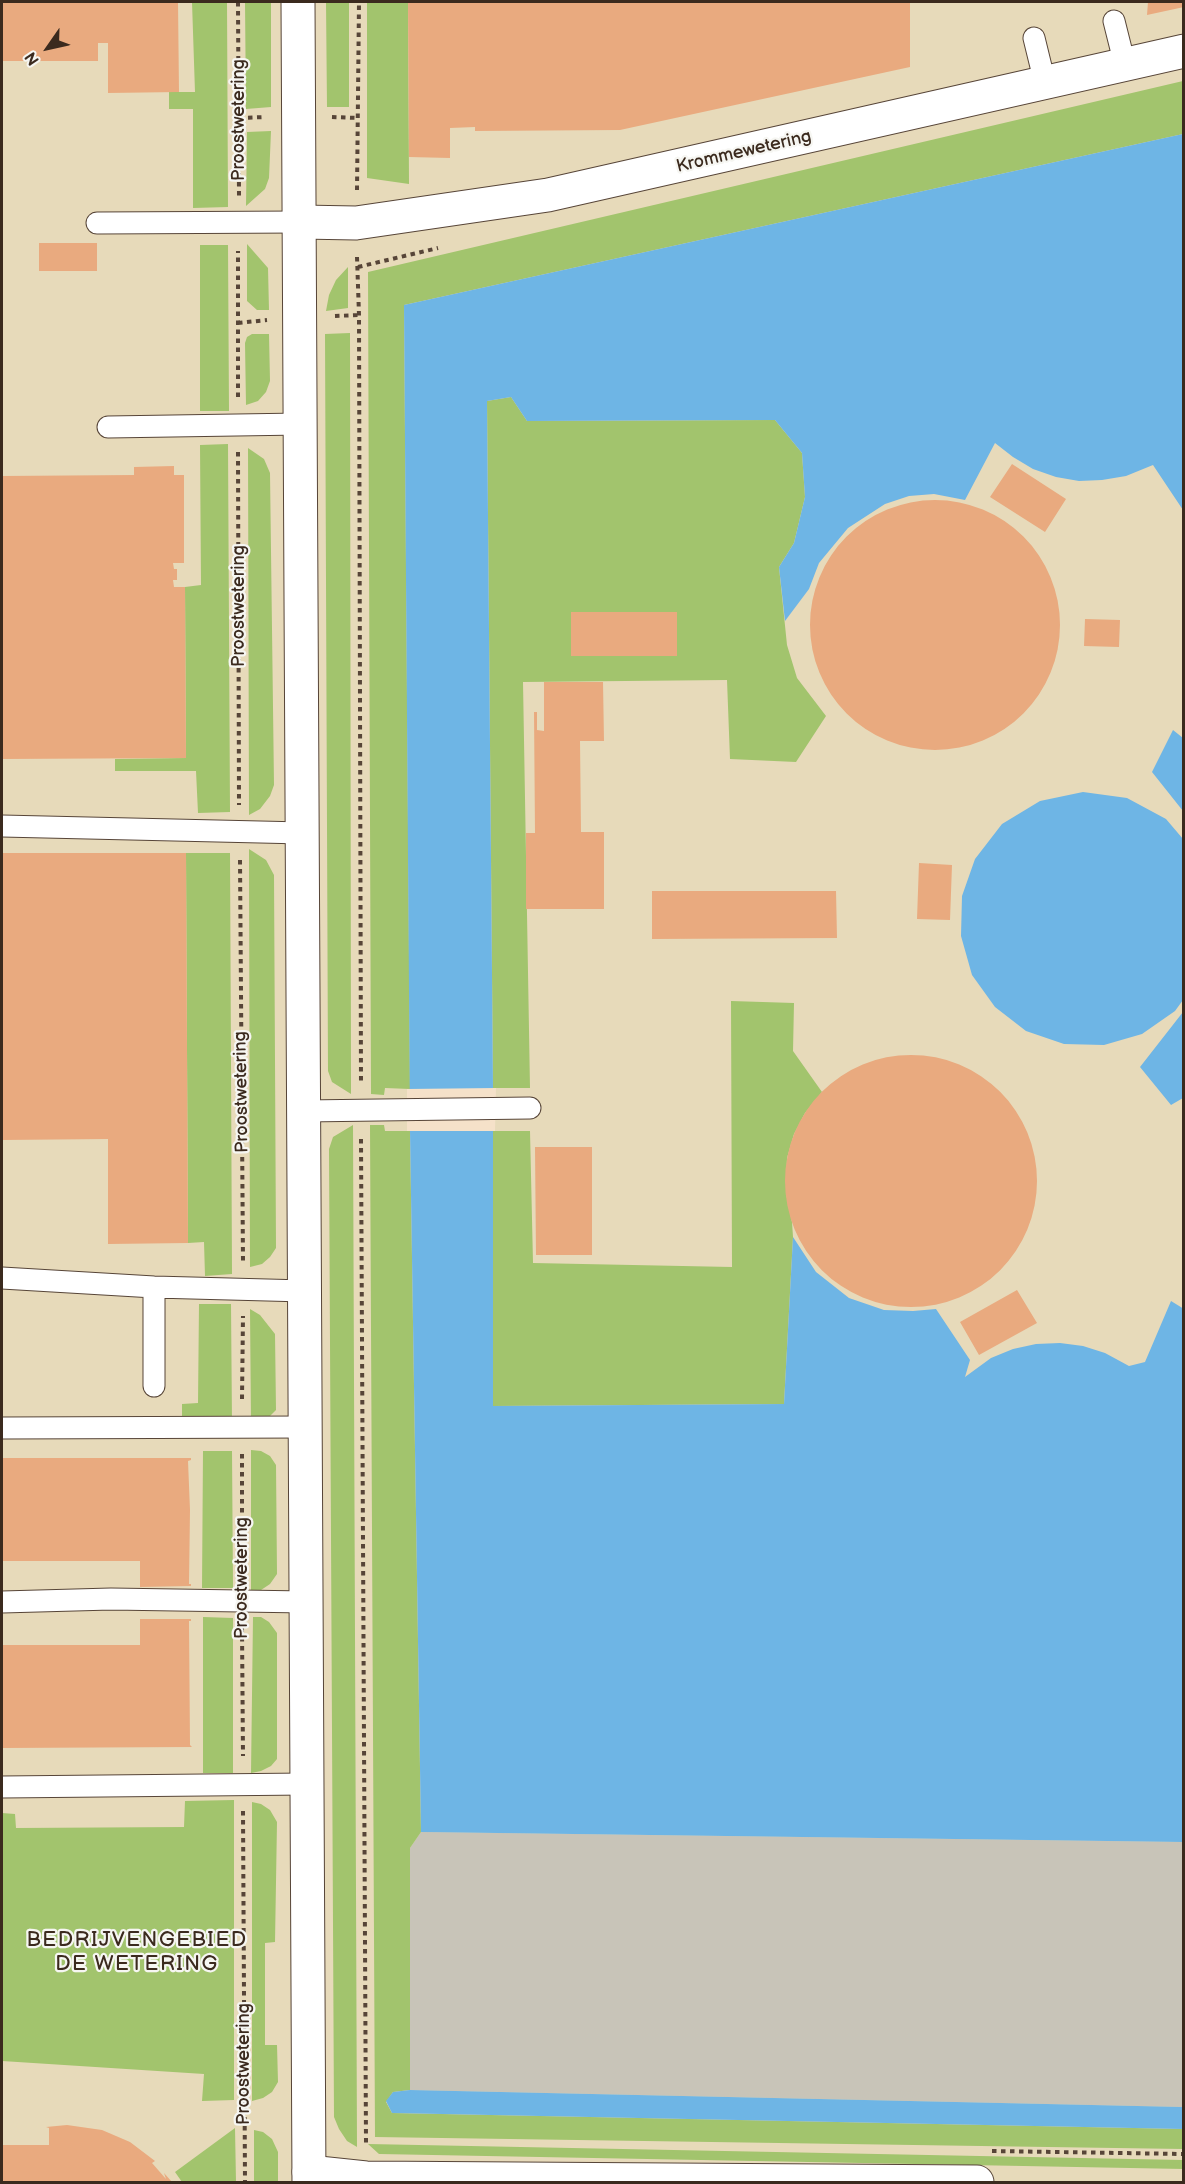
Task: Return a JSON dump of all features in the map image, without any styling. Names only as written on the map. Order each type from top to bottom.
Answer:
[{"type":"street","points":[[298,2],[301,222],[309,2177],[720,2182],[977,2182]]},
{"type":"street","name":"Krommewetering","points":[[301,222],[356,223],[548,195],[1184,51]]},
{"type":"lane","points":[[1114,21],[1125,64]]},
{"type":"lane","points":[[1034,38],[1045,83]]},
{"type":"lane","points":[[97,224],[301,222]]},
{"type":"lane","points":[[108,427],[301,424]]},
{"type":"lane","points":[[2,826],[303,833]]},
{"type":"lane","points":[[304,1111],[530,1108]]},
{"type":"lane","points":[[2,1278],[154,1287],[305,1291]]},
{"type":"lane","points":[[154,1287],[154,1386]]},
{"type":"lane","points":[[2,1428],[306,1427]]},
{"type":"lane","points":[[2,1602],[111,1599],[306,1602]]},
{"type":"lane","points":[[2,1787],[307,1784]]},
{"type":"path","name":"Proostwetering","points":[[238,2],[238,424],[244,1289],[242,1601],[245,2182]]},
{"type":"shaded area","points":[[2,2],[1183,2],[1183,2182],[2,2182]]},
{"type":"shaded area","points":[[421,1832],[1183,1842],[1183,2107],[410,2090],[410,1848]]},
{"type":"green space","points":[[192,2],[227,2],[228,207],[193,208],[193,109],[169,109],[169,92],[195,92]]},
{"type":"green space","points":[[245,2],[271,2],[271,107],[246,109]]},
{"type":"green space","points":[[326,2],[349,2],[349,107],[327,107]]},
{"type":"green space","points":[[367,2],[408,2],[409,184],[367,178]]},
{"type":"green space","points":[[1183,81],[1183,134],[404,305],[410,1089],[385,1088],[384,1095],[371,1094],[368,272]]},
{"type":"green space","points":[[271,131],[269,178],[265,189],[246,206],[247,132]]},
{"type":"green space","points":[[247,244],[268,268],[269,310],[257,310],[247,301]]},
{"type":"green space","points":[[200,245],[228,245],[229,411],[200,411]]},
{"type":"green space","points":[[348,267],[348,308],[326,311],[329,295],[336,280]]},
{"type":"green space","points":[[350,333],[351,1094],[332,1082],[328,1071],[325,334]]},
{"type":"green space","points":[[252,334],[269,334],[270,381],[266,392],[258,401],[246,405],[245,343],[247,337]]},
{"type":"green space","points":[[511,397],[527,421],[775,420],[802,453],[805,497],[794,543],[779,567],[787,645],[797,678],[826,716],[796,762],[730,759],[727,680],[523,682],[530,1088],[493,1088],[487,401]]},
{"type":"green space","points":[[228,444],[230,812],[198,813],[196,771],[115,771],[115,759],[186,758],[185,587],[201,585],[200,445]]},
{"type":"green space","points":[[248,448],[264,459],[270,473],[274,785],[270,796],[260,809],[249,815]]},
{"type":"green space","points":[[249,849],[266,860],[274,875],[276,1248],[262,1264],[250,1267]]},
{"type":"green space","points":[[186,853],[230,853],[232,1274],[205,1276],[204,1242],[188,1243]]},
{"type":"green space","points":[[731,1001],[794,1003],[793,1051],[822,1092],[805,1113],[794,1134],[787,1158],[786,1193],[793,1237],[784,1404],[493,1406],[492,1131],[530,1131],[533,1263],[732,1267]]},
{"type":"green space","points":[[353,1125],[357,2147],[347,2141],[334,2117],[329,1149],[333,1137]]},
{"type":"green space","points":[[370,1125],[384,1125],[385,1131],[410,1131],[421,1832],[410,1848],[410,2090],[393,2092],[386,2102],[392,2113],[1183,2129],[1183,2149],[375,2137]]},
{"type":"green space","points":[[199,1304],[231,1304],[232,1423],[182,1422],[182,1404],[198,1403]]},
{"type":"green space","points":[[250,1309],[260,1315],[275,1334],[276,1410],[268,1418],[251,1423]]},
{"type":"green space","points":[[251,1450],[261,1451],[270,1456],[276,1465],[277,1574],[270,1584],[261,1590],[251,1591]]},
{"type":"green space","points":[[203,1451],[232,1451],[233,1588],[202,1588]]},
{"type":"green space","points":[[203,1617],[233,1618],[233,1773],[203,1773]]},
{"type":"green space","points":[[253,1617],[261,1617],[269,1622],[277,1633],[277,1759],[271,1766],[251,1773]]},
{"type":"green space","points":[[234,1800],[234,2100],[202,2101],[204,2074],[2,2061],[2,1813],[15,1814],[16,1828],[184,1827],[185,1801]]},
{"type":"green space","points":[[252,1802],[261,1804],[270,1810],[277,1822],[275,1942],[265,1943],[265,2045],[277,2045],[278,2082],[272,2092],[252,2101]]},
{"type":"green space","points":[[235,2128],[236,2182],[182,2182],[175,2172]]},
{"type":"green space","points":[[254,2130],[263,2132],[272,2139],[278,2152],[278,2182],[254,2182]]},
{"type":"green space","points":[[368,2144],[1183,2160],[1184,2169],[379,2154]]},
{"type":"water","points":[[1183,134],[1183,510],[1153,465],[1126,476],[1079,481],[1056,477],[1033,469],[995,443],[965,500],[934,494],[909,496],[885,504],[848,528],[819,563],[809,589],[785,621],[779,567],[794,543],[805,497],[802,453],[775,420],[527,421],[511,397],[487,401],[493,1088],[493,1406],[784,1404],[793,1237],[816,1272],[849,1298],[884,1310],[936,1309],[970,1360],[965,1377],[991,1358],[1013,1349],[1036,1344],[1060,1343],[1083,1346],[1105,1353],[1129,1366],[1145,1362],[1171,1301],[1184,1309],[1183,1842],[421,1832],[410,1131],[404,305]]},
{"type":"water","points":[[1173,730],[1183,738],[1183,811],[1152,772]]},
{"type":"water","points":[[1083,792],[1127,798],[1166,819],[1183,839],[1183,1000],[1175,1011],[1142,1034],[1104,1045],[1064,1044],[1026,1031],[995,1007],[972,975],[961,936],[962,896],[975,859],[1002,824],[1040,801]]},
{"type":"water","points":[[1183,1012],[1183,1098],[1171,1105],[1140,1067]]},
{"type":"water","points":[[410,2090],[1183,2107],[1183,2129],[392,2113],[386,2101],[393,2092]]},
{"type":"pier","points":[[496,1088],[495,1131],[407,1131],[407,1089]]},
{"type":"building","points":[[2,2],[178,2],[179,92],[108,93],[108,43],[98,43],[98,61],[2,61]]},
{"type":"building","points":[[408,2],[910,2],[910,67],[620,130],[475,131],[475,127],[450,128],[450,158],[409,157]]},
{"type":"building","points":[[1148,2],[1184,2],[1184,7],[1147,15]]},
{"type":"building","points":[[39,243],[97,243],[97,271],[39,271]]},
{"type":"building","points":[[1012,464],[1066,499],[1045,532],[990,497]]},
{"type":"building","points":[[174,466],[174,475],[184,475],[184,563],[173,563],[174,569],[177,569],[177,580],[173,580],[174,587],[185,587],[186,758],[2,759],[2,476],[134,475],[134,467]]},
{"type":"building","points":[[935,500],[959,503],[983,510],[1004,521],[1023,537],[1039,556],[1050,577],[1057,601],[1060,625],[1057,649],[1050,673],[1039,694],[1023,713],[1004,729],[983,740],[959,747],[935,750],[911,747],[887,740],[866,729],[847,713],[831,694],[820,673],[813,649],[810,625],[813,601],[820,577],[831,556],[847,537],[866,521],[887,510],[911,503]]},
{"type":"building","points":[[571,612],[677,612],[677,656],[571,656]]},
{"type":"building","points":[[1085,619],[1120,620],[1119,647],[1084,646]]},
{"type":"building","points":[[544,682],[603,682],[604,741],[580,741],[581,832],[604,832],[604,909],[526,909],[526,833],[535,833],[534,712],[537,712],[537,730],[544,731]]},
{"type":"building","points":[[2,853],[186,853],[188,1243],[108,1244],[108,1139],[2,1140]]},
{"type":"building","points":[[919,863],[952,865],[950,920],[917,919]]},
{"type":"building","points":[[652,891],[836,891],[837,938],[652,939]]},
{"type":"building","points":[[911,1055],[948,1060],[981,1076],[1000,1092],[1016,1111],[1032,1144],[1037,1181],[1032,1218],[1016,1251],[1000,1270],[981,1286],[948,1302],[911,1307],[874,1302],[841,1286],[822,1270],[806,1251],[790,1218],[785,1181],[790,1144],[806,1111],[822,1092],[841,1076],[874,1060]]},
{"type":"building","points":[[535,1147],[592,1147],[592,1255],[536,1255]]},
{"type":"building","points":[[1017,1290],[1037,1323],[979,1355],[960,1322]]},
{"type":"building","points":[[2,1458],[191,1458],[188,1461],[189,1584],[191,1586],[140,1587],[140,1561],[2,1561]]},
{"type":"building","points":[[140,1619],[191,1619],[189,1621],[190,1745],[192,1747],[2,1748],[2,1645],[140,1645]]},
{"type":"building","points":[[67,2125],[102,2130],[130,2142],[155,2161],[152,2163],[166,2179],[164,2173],[172,2182],[2,2182],[2,2145],[49,2145],[49,2128],[46,2127]]},
{"type":"district","name":"BEDRIJVENGEBIED DE WETERING","points":[[137,1953]]}]
